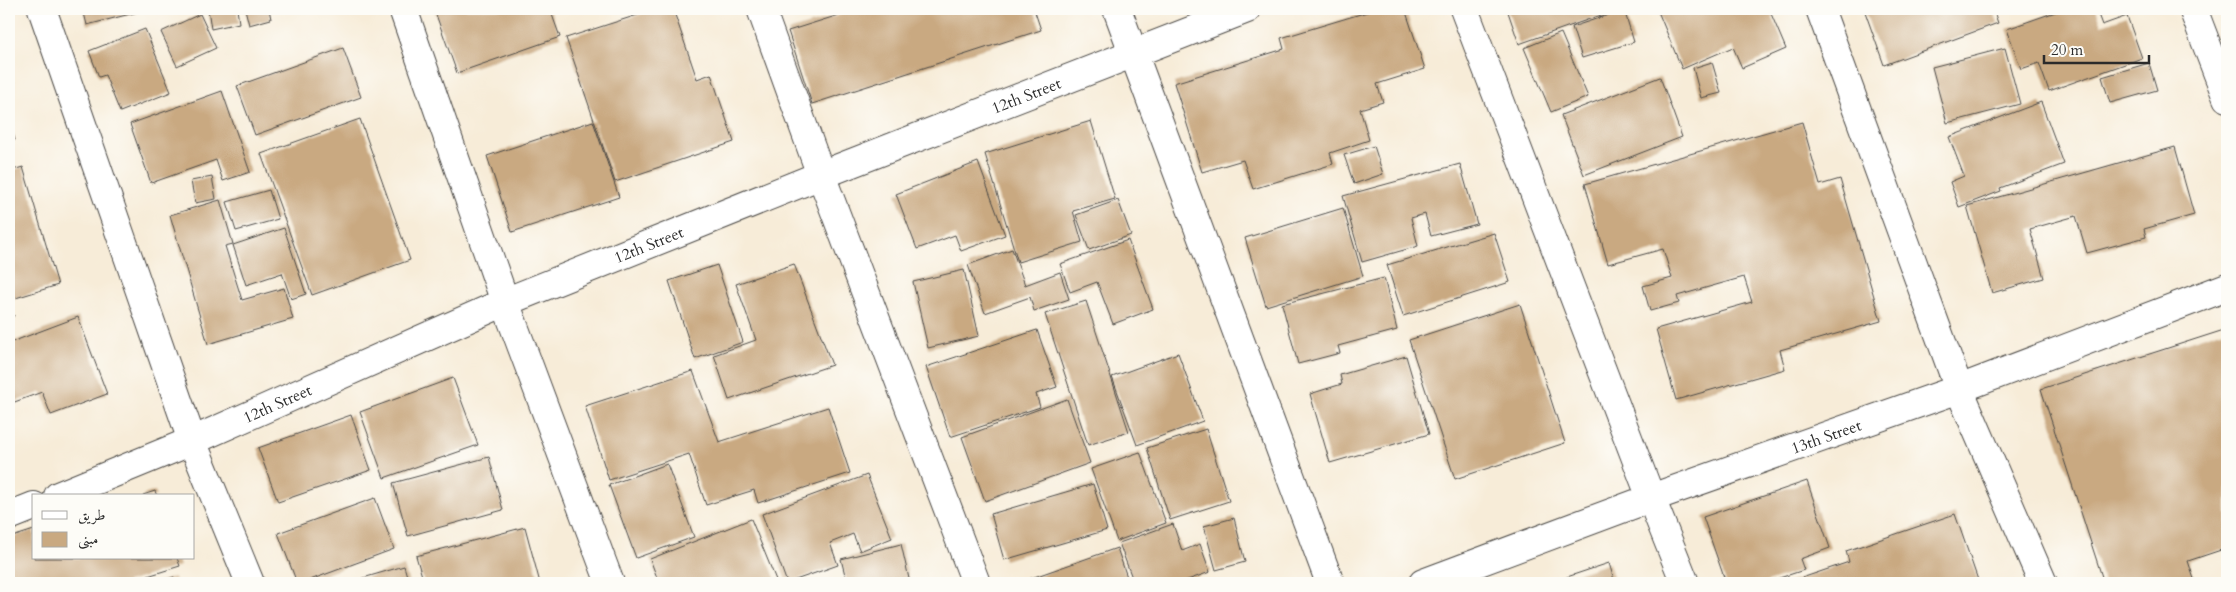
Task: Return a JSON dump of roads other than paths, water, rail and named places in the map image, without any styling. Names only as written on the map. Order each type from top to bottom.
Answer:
[{"type":"street","points":[[42,9],[192,441],[250,583]]},
{"type":"street","points":[[403,9],[506,302],[610,583]]},
{"type":"street","points":[[761,9],[821,175],[976,583]]},
{"type":"street","points":[[1117,9],[1330,583]]},
{"type":"street","name":"12th Street","points":[[63,494],[192,441],[506,302],[821,175],[1247,9]]},
{"type":"street","points":[[1464,9],[1651,498],[1686,583]]},
{"type":"street","points":[[1820,9],[1959,389],[2043,583]]},
{"type":"street","points":[[2193,9],[2227,98]]},
{"type":"street","name":"13th Street","points":[[1423,583],[1651,498],[1959,389],[2227,287]]},
{"type":"street","points":[[9,516],[32,507]]}]
